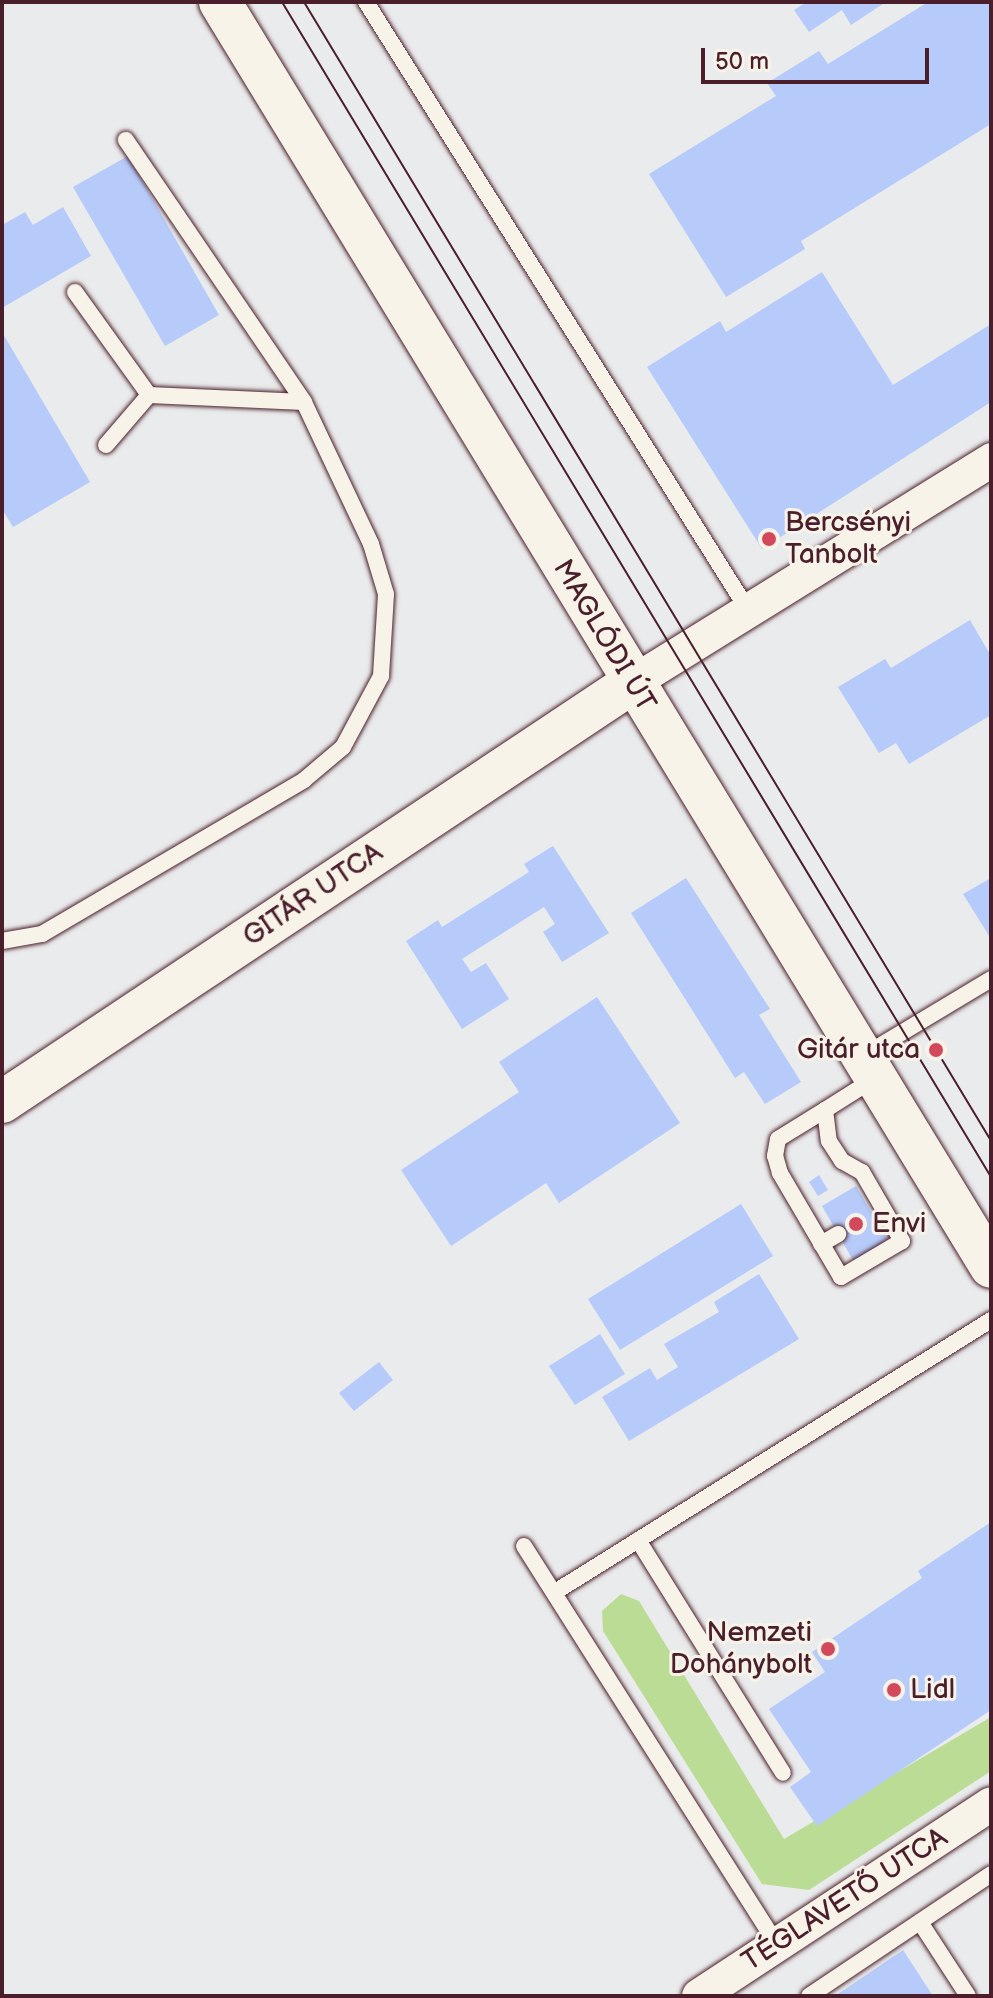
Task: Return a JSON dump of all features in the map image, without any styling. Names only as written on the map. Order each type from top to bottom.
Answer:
[{"type":"street","name":"MAGLÓDI ÚT","points":[[220,2],[632,683],[991,1267]]},
{"type":"street","name":"GITÁR UTCA","points":[[2,1102],[632,683],[991,460]]},
{"type":"street","name":"TÉGLAVETŐ UTCA","points":[[699,1996],[991,1804]]},
{"type":"lane","points":[[366,2],[748,610]]},
{"type":"lane","points":[[2,941],[42,934],[304,780],[343,747],[365,714],[381,676],[386,594],[371,544],[304,402],[126,140]]},
{"type":"lane","points":[[75,292],[149,395]]},
{"type":"lane","points":[[149,395],[304,402]]},
{"type":"lane","points":[[106,445],[149,395]]},
{"type":"lane","points":[[825,1110],[829,1141],[842,1161],[862,1172],[878,1211],[902,1241],[841,1277],[780,1173],[778,1139],[825,1110],[869,1068],[991,979]]},
{"type":"lane","points":[[821,1244],[838,1234]]},
{"type":"lane","points":[[555,1592],[991,1320]]},
{"type":"lane","points":[[638,1540],[783,1773]]},
{"type":"lane","points":[[524,1546],[777,1945]]},
{"type":"lane","points":[[809,1996],[991,1874]]},
{"type":"lane","points":[[920,1922],[968,1996]]},
{"type":"green space","points":[[621,1594],[639,1601],[784,1839],[991,1717],[991,1771],[809,1890],[762,1884],[603,1631],[602,1611]]},
{"type":"building","points":[[807,2],[886,2],[851,25],[842,10],[809,32],[794,10]]},
{"type":"building","points":[[928,2],[991,2],[991,124],[801,241],[805,249],[726,297],[649,174],[776,96],[767,83],[819,51],[828,64]]},
{"type":"building","points":[[128,156],[219,315],[165,346],[73,187]]},
{"type":"building","points":[[63,207],[91,256],[2,308],[2,225],[25,212],[33,225]]},
{"type":"building","points":[[822,272],[893,385],[991,324],[991,402],[762,549],[647,367],[720,321],[726,332]]},
{"type":"building","points":[[2,332],[90,482],[13,527],[2,509]]},
{"type":"building","points":[[970,620],[991,656],[991,715],[909,764],[896,743],[879,753],[838,687],[885,659],[891,668]]},
{"type":"building","points":[[553,846],[609,933],[562,962],[543,932],[555,924],[544,907],[462,959],[471,972],[486,963],[509,999],[462,1029],[406,941],[438,920],[442,927],[529,872],[524,864]]},
{"type":"building","points":[[686,878],[770,1009],[759,1015],[801,1082],[765,1104],[744,1072],[735,1078],[631,913]]},
{"type":"building","points":[[991,878],[991,939],[963,894]]},
{"type":"building","points":[[597,997],[680,1123],[559,1203],[546,1183],[451,1246],[401,1170],[519,1092],[499,1062]]},
{"type":"building","points":[[819,1175],[828,1190],[818,1196],[809,1182]]},
{"type":"building","name":"Envi","points":[[856,1186],[889,1242],[854,1262],[822,1206]]},
{"type":"building","points":[[741,1204],[773,1256],[620,1350],[588,1299]]},
{"type":"building","points":[[759,1274],[799,1339],[629,1441],[602,1397],[650,1368],[657,1380],[678,1367],[664,1344],[719,1312],[714,1302]]},
{"type":"building","points":[[600,1334],[625,1374],[575,1405],[549,1366]]},
{"type":"building","points":[[379,1362],[393,1380],[354,1411],[339,1393]]},
{"type":"building","name":"Lidl","points":[[991,1522],[991,1710],[817,1826],[790,1787],[811,1772],[769,1709],[825,1672],[812,1652],[922,1578],[918,1571]]},
{"type":"building","points":[[903,1950],[933,1996],[835,1996]]},
{"type":"tram line","points":[[282,2],[991,1177]]},
{"type":"tram line","points":[[304,2],[991,1141]]},
{"type":"place","name":"Bercsényi Tanbolt","points":[[769,539]]},
{"type":"place","name":"Gitár utca","points":[[936,1050]]},
{"type":"place","name":"Envi","points":[[856,1224]]},
{"type":"place","name":"Nemzeti Dohánybolt","points":[[828,1649]]},
{"type":"place","name":"Lidl","points":[[894,1690]]}]
